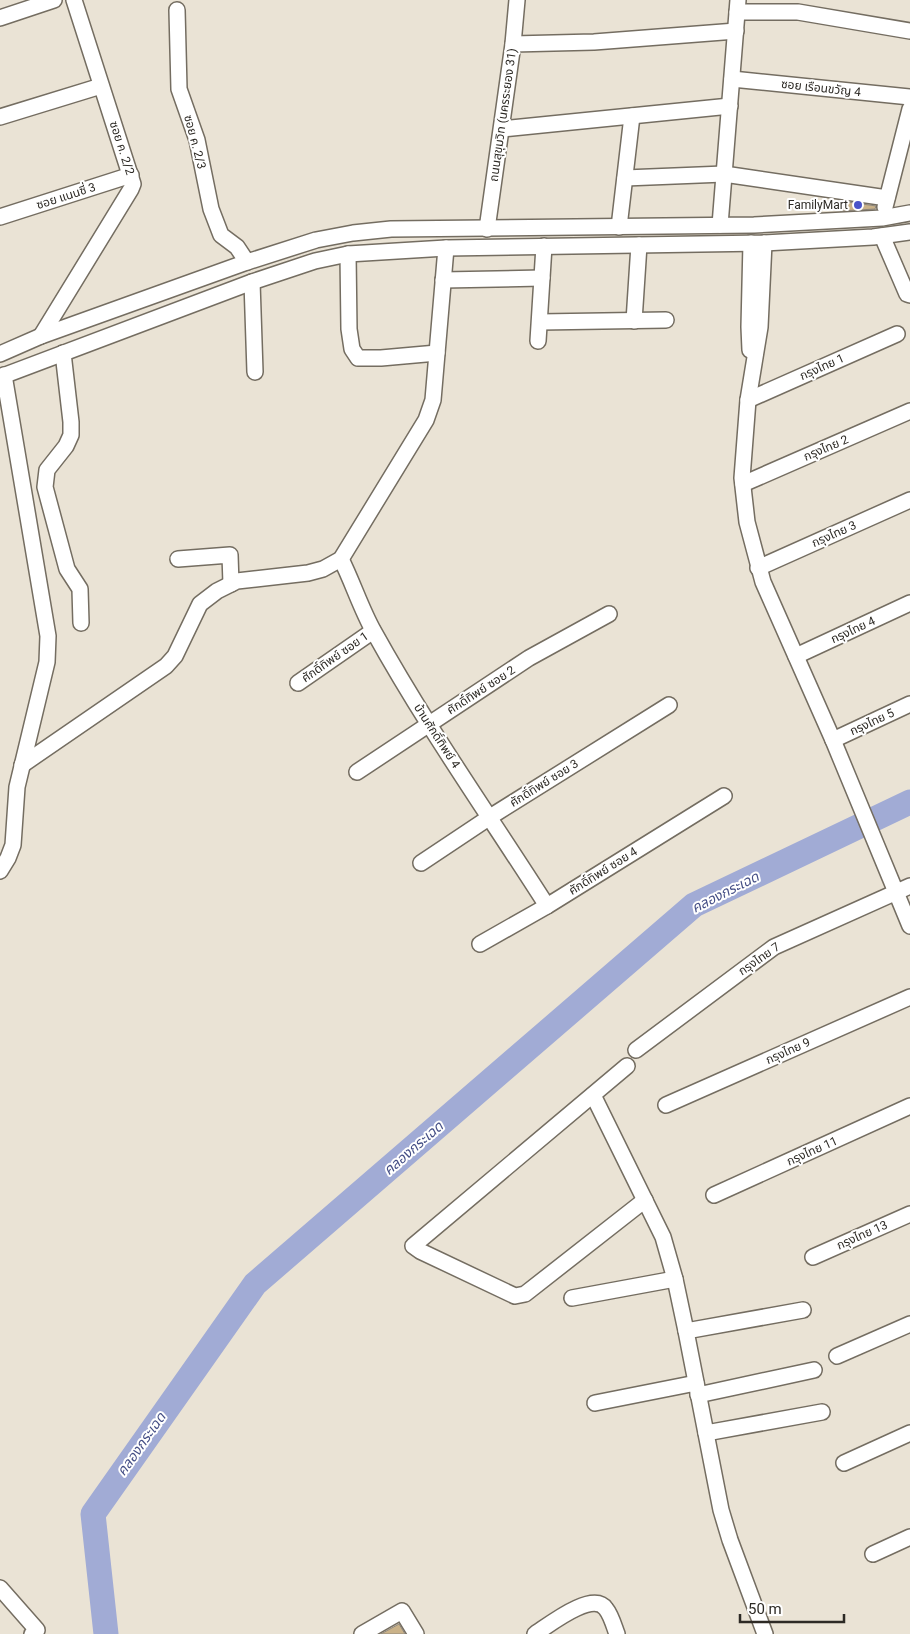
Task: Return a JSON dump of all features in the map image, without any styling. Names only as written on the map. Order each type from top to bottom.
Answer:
[{"type":"street","points":[[0,18],[54,0]]},
{"type":"street","name":"ซอย ค. 2/2","points":[[41,336],[132,189],[133,184],[74,0]]},
{"type":"street","name":"ถนนสุขุมวิท (นครระยอง 31)","points":[[487,229],[514,44],[517,0]]},
{"type":"street","points":[[720,226],[737,6],[798,12],[910,31]]},
{"type":"street","name":"ซอย ค. 2/3","points":[[177,10],[180,89],[197,140],[211,209],[221,235],[237,247],[248,262]]},
{"type":"street","points":[[514,44],[594,42],[736,31]]},
{"type":"street","name":"ซอย เรือนขวัญ 4","points":[[732,78],[910,97]]},
{"type":"street","points":[[0,117],[101,86]]},
{"type":"street","points":[[502,130],[730,106]]},
{"type":"street","points":[[882,218],[887,198],[903,166],[910,109]]},
{"type":"street","points":[[619,227],[632,116]]},
{"type":"street","points":[[625,178],[724,174],[887,198]]},
{"type":"street","name":"ซอย แนนซี่ 3","points":[[0,217],[131,175]]},
{"type":"street","points":[[0,354],[41,336],[248,262],[316,240],[352,233],[391,229],[720,226],[882,218],[910,213]]},
{"type":"street","points":[[0,871],[13,845],[17,787],[47,662],[48,636],[2,376],[252,282],[315,261],[348,254],[446,248],[757,243],[882,236],[910,232]]},
{"type":"street","points":[[882,236],[907,294],[910,295]]},
{"type":"street","points":[[757,243],[760,327],[748,400],[743,484],[747,522],[758,568],[880,850],[910,926]]},
{"type":"street","points":[[634,321],[639,245]]},
{"type":"street","points":[[538,341],[544,246]]},
{"type":"street","points":[[22,765],[166,666],[175,656],[200,604],[217,591],[237,581],[308,573],[323,569],[341,559],[426,420],[433,400],[446,248]]},
{"type":"street","points":[[348,254],[349,329],[352,349],[358,358],[437,353]]},
{"type":"street","points":[[443,280],[542,278]]},
{"type":"street","points":[[252,282],[255,372]]},
{"type":"street","points":[[98,316],[106,337]]},
{"type":"street","points":[[540,322],[666,320]]},
{"type":"street","name":"กรุงไทย 1","points":[[748,400],[897,334]]},
{"type":"street","points":[[63,353],[71,422],[70,435],[66,446],[47,470],[45,487],[67,570],[80,589],[81,623]]},
{"type":"street","name":"กรุงไทย 2","points":[[743,484],[910,411]]},
{"type":"street","name":"กรุงไทย 3","points":[[758,568],[910,500]]},
{"type":"street","points":[[178,559],[230,556],[232,584]]},
{"type":"street","name":"บ้านศักดิ์ทิพย์ 4","points":[[341,559],[373,630],[428,724],[547,906]]},
{"type":"street","name":"กรุงไทย 4","points":[[796,656],[910,603]]},
{"type":"street","name":"ศักดิ์ทิพย์ ซอย 2","points":[[357,772],[528,658],[608,614]]},
{"type":"street","name":"ศักดิ์ทิพย์ ซอย 1","points":[[298,683],[373,630]]},
{"type":"street","name":"กรุงไทย 5","points":[[833,740],[910,704]]},
{"type":"street","name":"ศักดิ์ทิพย์ ซอย 3","points":[[421,863],[490,817],[669,705]]},
{"type":"street","name":"ศักดิ์ทิพย์ ซอย 4","points":[[480,944],[547,906],[724,796]]},
{"type":"street","name":"กรุงไทย 7","points":[[636,1050],[774,947],[910,886]]},
{"type":"street","name":"กรุงไทย 9","points":[[666,1105],[910,996]]},
{"type":"street","points":[[626,1066],[413,1246],[514,1296],[520,1295],[525,1294],[645,1200]]},
{"type":"street","points":[[593,1095],[663,1237],[675,1278],[721,1510],[764,1634]]},
{"type":"street","name":"กรุงไทย 11","points":[[714,1195],[910,1106]]},
{"type":"street","name":"กรุงไทย 13","points":[[813,1257],[910,1214]]},
{"type":"street","points":[[572,1298],[675,1278]]},
{"type":"street","points":[[686,1331],[803,1310]]},
{"type":"street","points":[[836,1356],[910,1324]]},
{"type":"street","points":[[595,1403],[814,1370]]},
{"type":"street","points":[[706,1433],[822,1412]]},
{"type":"street","points":[[844,1464],[910,1433]]},
{"type":"street","points":[[873,1554],[910,1537]]},
{"type":"street","points":[[0,1588],[34,1632]]},
{"type":"street","points":[[535,1634],[579,1607],[592,1602],[606,1608],[616,1634]]},
{"type":"street","points":[[362,1634],[402,1611],[416,1634]]},
{"type":"building","points":[[841,201],[876,206],[875,209],[840,211]]},
{"type":"building","points":[[399,1624],[405,1634],[381,1634]]},
{"type":"waterway","name":"คลองกระเฉด","points":[[106,1634],[93,1514],[255,1284],[694,905],[910,802]]},
{"type":"place","name":"FamilyMart","points":[[858,205]]}]
